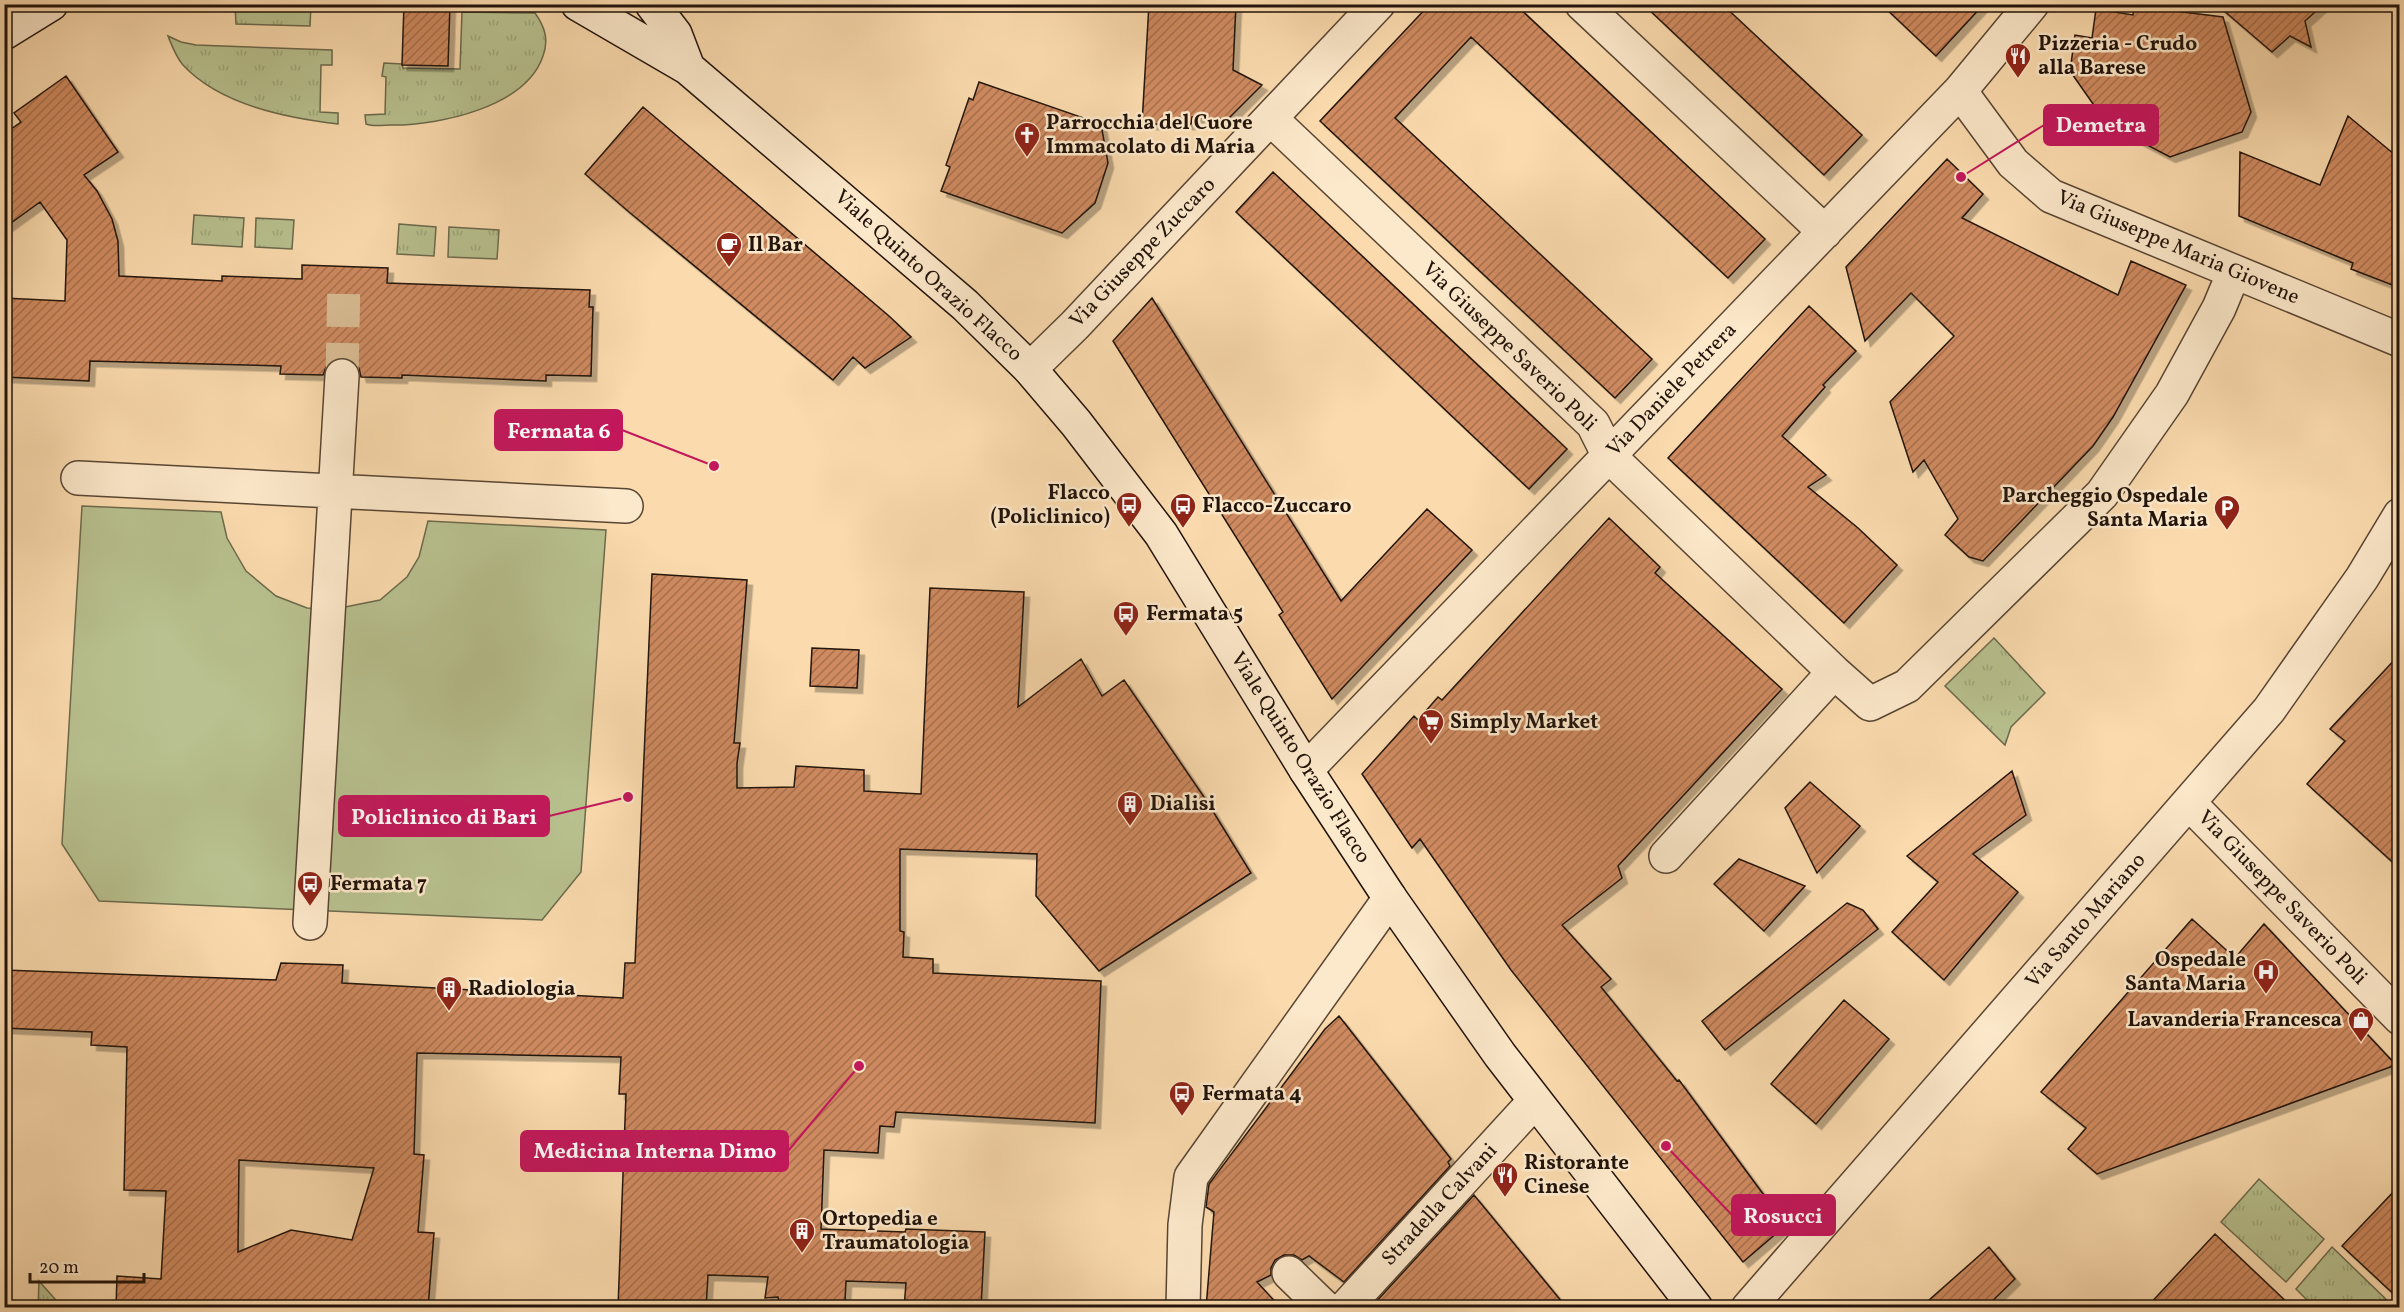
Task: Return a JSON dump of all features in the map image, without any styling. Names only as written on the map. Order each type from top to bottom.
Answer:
[{"type":"street","points":[[4,33],[51,4]]},
{"type":"street","name":"Viale Quinto Orazio Flacco","points":[[578,4],[688,68],[965,305],[1030,369],[1076,423],[1161,534],[1306,770],[1390,898],[1534,1102],[1696,1308]]},
{"type":"street","points":[[651,4],[676,19],[688,68]]},
{"type":"street","name":"Via Giuseppe Zuccaro","points":[[1030,369],[1083,317],[1378,4]]},
{"type":"street","points":[[1582,4],[1825,231]]},
{"type":"street","name":"Via Daniele Petrera","points":[[1306,770],[1960,91],[2032,4]]},
{"type":"street","name":"Via Giuseppe Maria Giovene","points":[[1960,91],[2013,162],[2051,196],[2400,340]]},
{"type":"street","name":"Via Giuseppe Saverio Poli","points":[[1271,119],[1593,424],[1609,456],[1833,672],[1870,704],[1907,686],[2102,494],[2172,394],[2219,308],[2234,272]]},
{"type":"street","points":[[310,922],[342,376]]},
{"type":"street","points":[[78,478],[626,506]]},
{"type":"street","name":"Via Santo Mariano","points":[[1748,1308],[2269,710],[2362,578],[2400,515]]},
{"type":"street","points":[[1666,856],[1833,672]]},
{"type":"street","name":"Via Giuseppe Saverio Poli","points":[[2189,803],[2400,1018]]},
{"type":"street","points":[[1183,1308],[1185,1225],[1191,1177],[1390,898]]},
{"type":"street","name":"Stradella Calvani","points":[[1345,1308],[1534,1102]]},
{"type":"street","points":[[1289,1273],[1325,1308]]},
{"type":"green space","points":[[235,5],[311,5],[310,26],[236,24]]},
{"type":"green space","points":[[462,12],[535,13],[544,29],[546,44],[534,74],[519,88],[500,100],[457,117],[412,124],[376,126],[366,124],[365,115],[385,114],[386,77],[382,76],[384,63],[402,64],[403,68],[460,69]]},
{"type":"green space","points":[[168,36],[196,45],[332,50],[332,65],[321,65],[320,112],[338,113],[338,124],[297,118],[235,100],[198,79],[183,65]]},
{"type":"green space","points":[[194,215],[244,218],[242,247],[192,244]]},
{"type":"green space","points":[[256,218],[294,220],[292,249],[255,247]]},
{"type":"green space","points":[[399,224],[436,227],[434,256],[397,254]]},
{"type":"green space","points":[[449,227],[499,230],[497,259],[448,257]]},
{"type":"green space","points":[[82,506],[221,512],[227,538],[246,571],[276,596],[307,608],[335,609],[380,600],[407,577],[419,557],[428,521],[606,530],[581,872],[542,920],[99,901],[62,844]]},
{"type":"green space","points":[[1994,638],[2045,693],[2011,727],[2005,745],[1945,686]]},
{"type":"green space","points":[[2259,1179],[2324,1239],[2286,1282],[2221,1222]]},
{"type":"green space","points":[[2332,1247],[2393,1306],[2314,1307],[2296,1289]]},
{"type":"green space","points":[[39,1281],[62,1307],[38,1307]]},
{"type":"building","points":[[404,4],[450,4],[448,66],[402,65]]},
{"type":"building","points":[[1149,4],[1236,4],[1233,70],[1262,85],[1228,119],[1192,117],[1191,124],[1142,124]]},
{"type":"building","points":[[1430,4],[1515,4],[1765,239],[1728,278],[1471,37],[1395,118],[1652,359],[1615,398],[1320,121]]},
{"type":"building","points":[[1643,4],[1722,4],[1862,135],[1824,175]]},
{"type":"building","points":[[1881,4],[1984,4],[1936,56]]},
{"type":"building","points":[[2216,4],[2324,4],[2305,21],[2311,47],[2290,36],[2272,52]]},
{"type":"building","points":[[2134,6],[2223,17],[2251,112],[2242,132],[2170,157],[2107,124],[2070,71],[2075,35],[2092,38],[2096,9],[2133,15]]},
{"type":"building","points":[[66,76],[118,152],[84,175],[97,191],[112,219],[118,241],[119,276],[222,281],[222,276],[302,279],[302,265],[388,268],[387,283],[590,290],[589,307],[593,307],[591,376],[546,375],[546,381],[402,375],[402,378],[361,377],[359,368],[353,361],[343,357],[327,365],[323,375],[280,374],[281,366],[90,361],[89,381],[4,377],[4,298],[65,301],[67,240],[40,202],[4,228],[4,134],[21,122],[14,113]]},
{"type":"building","name":"Parrocchia del Cuore Immacolato di Maria","points":[[979,82],[1101,124],[1108,163],[1095,203],[1062,233],[941,191],[950,167],[946,165],[969,98],[973,100]]},
{"type":"building","points":[[643,107],[911,337],[865,368],[853,357],[833,380],[629,212],[585,174]]},
{"type":"building","points":[[2348,116],[2400,159],[2400,288],[2351,269],[2353,263],[2239,216],[2240,152],[2320,185]]},
{"type":"building","points":[[1947,159],[1983,194],[1962,218],[2118,295],[2131,261],[2186,285],[2113,417],[2093,446],[1983,561],[1969,557],[1945,535],[1958,519],[1924,460],[1913,472],[1890,402],[1954,336],[1911,293],[1865,341],[1846,267]]},
{"type":"building","points":[[1273,172],[1567,449],[1529,489],[1236,212]]},
{"type":"building","points":[[1152,298],[1341,601],[1427,509],[1472,550],[1332,699],[1279,615],[1283,612],[1113,341]]},
{"type":"building","points":[[1809,306],[1856,351],[1823,385],[1825,387],[1782,436],[1826,475],[1808,487],[1858,528],[1897,565],[1844,623],[1668,458]]},
{"type":"building","points":[[1609,518],[1660,567],[1655,573],[1782,689],[1618,866],[1622,878],[1562,925],[1611,979],[1601,987],[1677,1081],[1679,1080],[1786,1225],[1743,1262],[1511,970],[1420,839],[1412,848],[1362,774],[1414,716],[1418,720],[1438,697],[1442,700]]},
{"type":"building","points":[[652,574],[747,580],[734,743],[740,743],[737,788],[794,787],[796,766],[864,770],[864,791],[921,794],[930,588],[1024,592],[1018,707],[1081,659],[1102,696],[1124,680],[1206,800],[1251,873],[1099,971],[1036,896],[1037,854],[900,849],[900,931],[904,932],[903,957],[933,959],[933,973],[1101,981],[1095,1123],[896,1112],[894,1127],[880,1126],[878,1153],[824,1150],[821,1229],[985,1232],[981,1308],[904,1308],[906,1283],[846,1281],[845,1301],[825,1303],[825,1308],[780,1308],[778,1297],[765,1298],[768,1277],[708,1275],[706,1308],[618,1308],[626,1094],[619,1094],[621,1057],[417,1053],[414,1154],[424,1155],[418,1232],[434,1233],[428,1308],[116,1308],[117,1276],[161,1279],[166,1191],[124,1190],[127,1047],[91,1045],[92,1032],[4,1028],[4,970],[276,980],[281,963],[343,965],[342,983],[623,998],[625,963],[635,963]],"holes":[[[239,1160],[374,1168],[352,1240],[291,1230],[238,1252]]]},
{"type":"building","points":[[812,648],[859,650],[857,688],[810,686]]},
{"type":"building","points":[[2400,654],[2400,869],[2307,784],[2345,741],[2330,729]]},
{"type":"building","points":[[2012,771],[2026,815],[1973,854],[2018,892],[1944,980],[1892,932],[1938,882],[1907,856]]},
{"type":"building","points":[[1810,782],[1860,826],[1817,873],[1785,808]]},
{"type":"building","points":[[1739,859],[1805,886],[1764,931],[1714,884]]},
{"type":"building","points":[[1847,903],[1863,910],[1878,929],[1725,1050],[1702,1021]]},
{"type":"building","name":"Ospedale Santa Maria","points":[[2192,919],[2235,958],[2264,924],[2396,1065],[2097,1174],[2068,1149],[2086,1128],[2041,1092]]},
{"type":"building","points":[[1844,1000],[1889,1039],[1816,1124],[1771,1084]]},
{"type":"building","points":[[1339,1016],[1451,1159],[1448,1162],[1450,1166],[1344,1282],[1309,1256],[1302,1260],[1294,1255],[1284,1255],[1275,1260],[1271,1268],[1271,1275],[1257,1282],[1281,1308],[1206,1308],[1214,1212],[1206,1207],[1209,1184],[1325,1029]]},
{"type":"building","points":[[2400,1185],[2400,1300],[2342,1246]]},
{"type":"building","points":[[1474,1195],[1567,1308],[1378,1308],[1374,1304]]},
{"type":"building","points":[[2215,1234],[2293,1308],[2146,1308]]},
{"type":"building","points":[[1989,1247],[2015,1279],[1985,1308],[1920,1308]]},
{"type":"tunnel","points":[[342,376],[344,280]]},
{"type":"place","name":"Pizzeria - Crudo alla Barese","points":[[2018,79]]},
{"type":"place","name":"Parrocchia del Cuore Immacolato di Maria","points":[[1027,158]]},
{"type":"place","name":"Demetra","points":[[1961,177]]},
{"type":"place","name":"Il Bar","points":[[729,268]]},
{"type":"place","name":"Fermata 6","points":[[714,466]]},
{"type":"place","name":"Flacco (Policlinico)","points":[[1129,528]]},
{"type":"place","name":"Flacco-Zuccaro","points":[[1183,529]]},
{"type":"place","name":"Parcheggio Ospedale Santa Maria","points":[[2227,531]]},
{"type":"place","name":"Fermata 5","points":[[1126,637]]},
{"type":"place","name":"Simply Market","points":[[1431,745]]},
{"type":"place","name":"Policlinico di Bari","points":[[628,797]]},
{"type":"place","name":"Dialisi","points":[[1130,827]]},
{"type":"place","name":"Fermata 7","points":[[310,907]]},
{"type":"place","name":"Ospedale Santa Maria","points":[[2266,995]]},
{"type":"place","name":"Radiologia","points":[[449,1012]]},
{"type":"place","name":"Lavanderia Francesca","points":[[2361,1043]]},
{"type":"place","name":"Medicina Interna Dimo","points":[[859,1066]]},
{"type":"place","name":"Fermata 4","points":[[1182,1117]]},
{"type":"place","name":"Rosucci","points":[[1666,1146]]},
{"type":"place","name":"Ristorante Cinese","points":[[1505,1198]]},
{"type":"place","name":"Ortopedia e Traumatologia","points":[[802,1254]]}]
